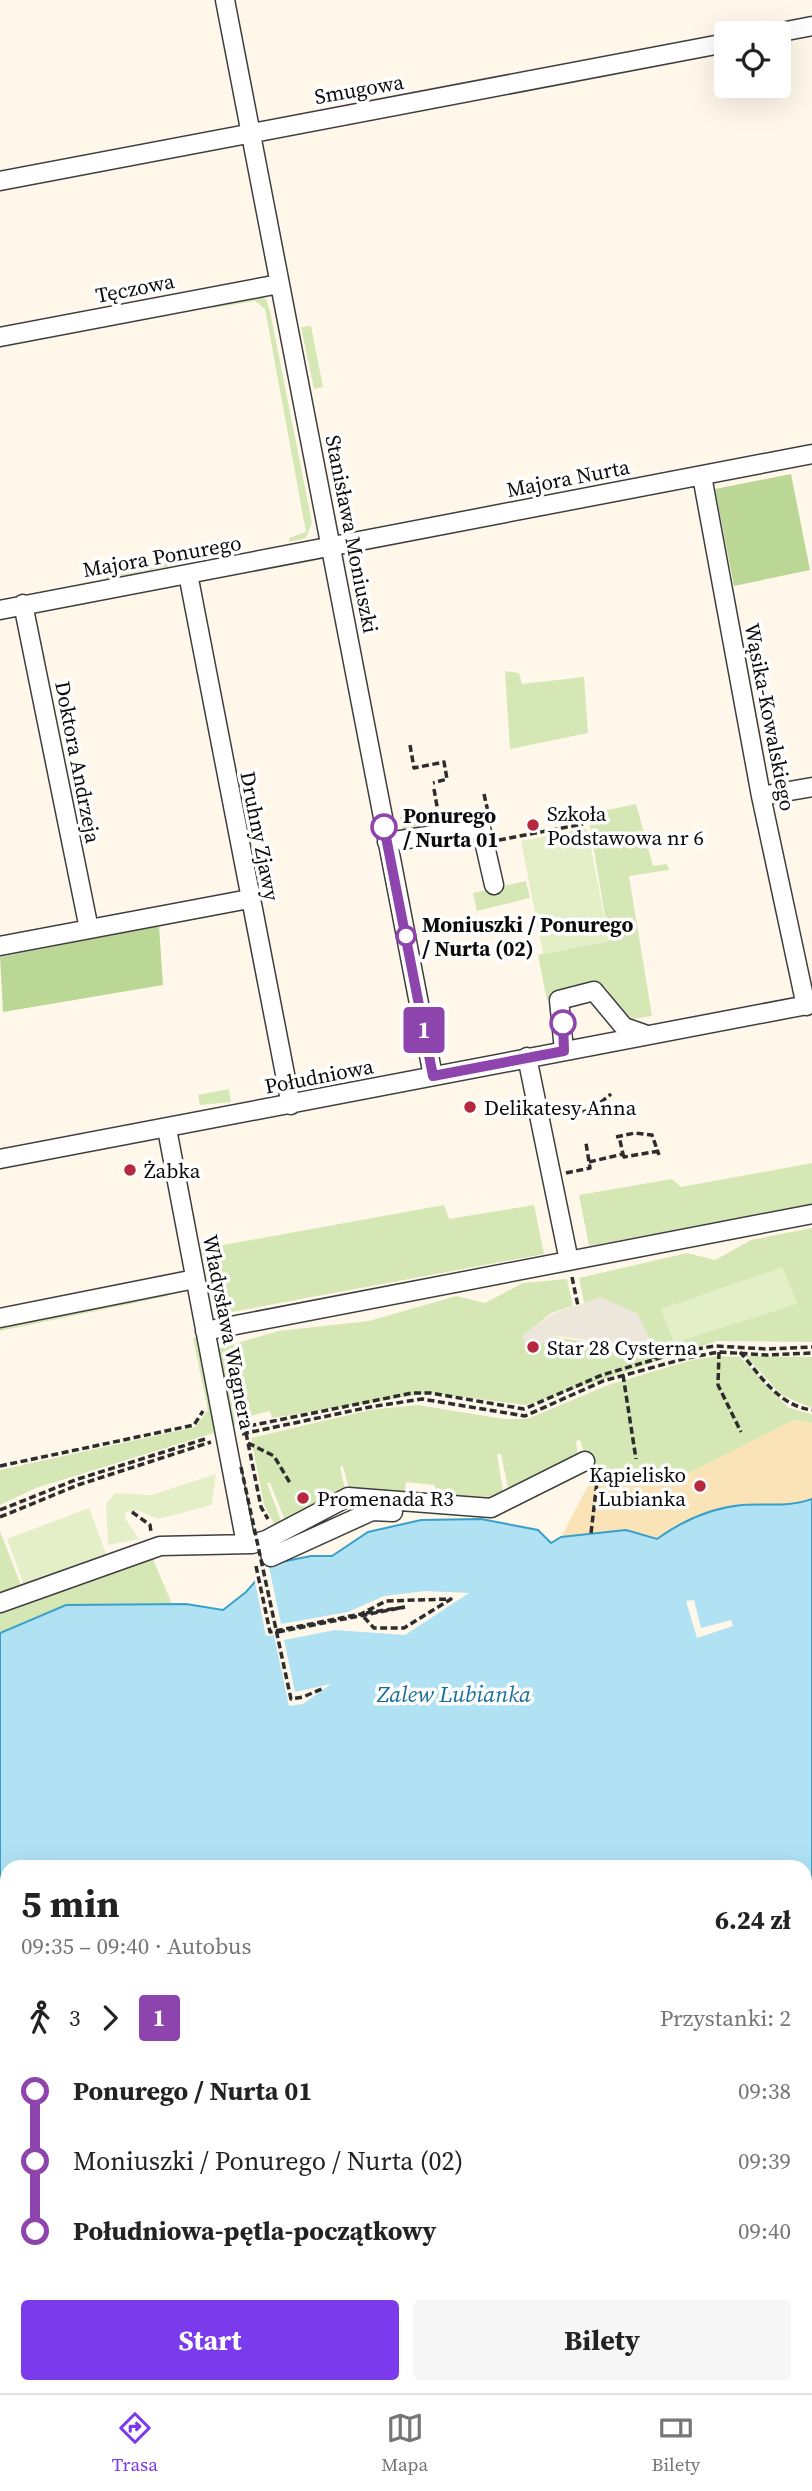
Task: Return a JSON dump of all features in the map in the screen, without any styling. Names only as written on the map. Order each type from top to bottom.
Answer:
[{"type":"street","name":"Stanisława Moniuszki","points":[[225,0],[332,547],[388,798],[387,842],[433,1076]]},
{"type":"street","points":[[791,30],[812,26]]},
{"type":"street","name":"Smugowa","points":[[0,181],[714,45]]},
{"type":"street","name":"Tęczowa","points":[[0,337],[279,284]]},
{"type":"street","name":"Majora Nurta","points":[[332,547],[812,454]]},
{"type":"street","name":"Wąsika-Kowalskiego","points":[[702,476],[761,796],[809,1005]]},
{"type":"street","name":"Majora Ponurego","points":[[0,610],[332,547]]},
{"type":"street","name":"Druhny Zjawy","points":[[188,575],[291,1105]]},
{"type":"street","name":"Doktora Andrzeja","points":[[23,604],[89,929]]},
{"type":"street","points":[[761,796],[812,787]]},
{"type":"street","points":[[387,842],[481,828],[494,885]]},
{"type":"street","points":[[0,946],[249,899]]},
{"type":"street","points":[[564,1051],[559,1000],[594,991],[624,1027],[646,1034]]},
{"type":"street","name":"Południowa","points":[[0,1159],[809,1005]]},
{"type":"street","points":[[527,1057],[569,1261]]},
{"type":"street","name":"Władysława Wagnera","points":[[167,1129],[225,1435],[260,1541]]},
{"type":"street","points":[[204,1324],[569,1261],[812,1213]]},
{"type":"street","points":[[0,1318],[195,1279]]},
{"type":"street","points":[[225,1435],[241,1467]]},
{"type":"street","points":[[0,1603],[155,1548],[260,1541],[271,1557],[372,1511],[487,1518],[532,1499],[539,1490],[583,1465]]},
{"type":"path","points":[[410,745],[414,768],[444,762],[447,779],[433,783]]},
{"type":"path","points":[[434,789],[441,834]]},
{"type":"path","points":[[484,794],[488,816]]},
{"type":"path","points":[[493,841],[583,824]]},
{"type":"path","points":[[576,1109],[576,1113],[591,1111],[611,1094]]},
{"type":"path","points":[[589,1162],[623,1154],[624,1157],[659,1153],[652,1135],[635,1132],[617,1137],[623,1154]]},
{"type":"path","points":[[566,1173],[590,1168],[586,1143]]},
{"type":"path","points":[[572,1279],[578,1306]]},
{"type":"path","points":[[0,1510],[75,1480],[225,1435],[412,1394],[430,1393],[524,1409],[603,1375],[653,1359],[715,1346],[767,1349],[812,1347]]},
{"type":"path","points":[[653,1359],[654,1349]]},
{"type":"path","points":[[0,1517],[78,1485],[225,1435],[422,1399],[525,1416],[623,1375],[719,1352],[767,1355],[812,1353]]},
{"type":"path","points":[[719,1352],[718,1385],[741,1432]]},
{"type":"path","points":[[740,1352],[777,1394],[789,1403],[812,1410]]},
{"type":"path","points":[[623,1375],[636,1459]]},
{"type":"path","points":[[0,1466],[194,1425],[205,1408]]},
{"type":"path","points":[[246,1433],[261,1507],[260,1541],[270,1632],[405,1607],[278,1632]]},
{"type":"path","points":[[248,1443],[274,1456],[290,1483]]},
{"type":"path","points":[[583,1465],[598,1471],[591,1533]]},
{"type":"path","points":[[241,1467],[291,1699],[324,1688]]},
{"type":"path","points":[[132,1511],[150,1525],[155,1548]]},
{"type":"path","points":[[451,1599],[404,1628],[374,1628],[360,1614],[386,1601],[451,1599]]},
{"type":"green space","points":[[256,296],[266,299],[270,311],[312,523],[306,538],[289,542],[289,538],[306,532],[265,309],[255,301],[213,308],[213,303]]},
{"type":"green space","points":[[311,326],[323,387],[314,389],[301,327]]},
{"type":"green space","points":[[791,474],[810,570],[734,586],[715,489]]},
{"type":"green space","points":[[169,560],[171,566],[106,579],[104,573]]},
{"type":"green space","points":[[505,671],[519,673],[522,684],[584,677],[588,733],[510,749]]},
{"type":"green space","points":[[636,804],[653,866],[667,864],[669,870],[629,876],[652,1016],[626,1020],[605,986],[547,1000],[538,955],[609,941],[588,814]]},
{"type":"green space","points":[[433,810],[437,827],[403,832],[400,817]]},
{"type":"green space","points":[[587,828],[609,941],[543,954],[521,841]]},
{"type":"green space","points":[[526,881],[530,898],[477,911],[473,893]]},
{"type":"green space","points":[[159,926],[163,985],[3,1012],[0,957]]},
{"type":"green space","points":[[229,1089],[231,1102],[200,1105],[198,1095]]},
{"type":"green space","points":[[812,1163],[812,1205],[589,1246],[579,1195],[672,1179],[681,1187]]},
{"type":"green space","points":[[444,1205],[449,1219],[534,1205],[544,1254],[215,1315],[201,1249]]},
{"type":"green space","points":[[812,1228],[812,1342],[717,1341],[526,1405],[430,1393],[272,1418],[270,1411],[237,1419],[238,1425],[231,1426],[214,1350],[278,1331],[369,1321],[456,1296],[485,1303],[523,1283],[567,1279],[573,1306],[551,1313],[523,1336],[527,1350],[555,1337],[626,1348],[653,1349],[601,1297],[584,1303],[579,1278],[687,1253],[715,1260],[751,1240]]},
{"type":"green space","points":[[783,1267],[797,1304],[674,1343],[661,1309]]},
{"type":"green space","points":[[167,1290],[168,1296],[0,1331],[0,1325]]},
{"type":"green space","points":[[200,1336],[217,1432],[36,1488],[0,1505],[0,1470],[195,1427],[208,1410],[193,1338]]},
{"type":"green space","points":[[719,1356],[740,1357],[789,1408],[812,1414],[812,1423],[794,1420],[691,1472],[597,1469],[588,1466],[580,1440],[576,1441],[578,1455],[508,1488],[501,1454],[497,1454],[503,1491],[484,1501],[434,1497],[435,1485],[406,1482],[404,1495],[349,1489],[343,1466],[340,1467],[345,1490],[286,1523],[270,1483],[267,1483],[283,1526],[277,1529],[264,1505],[251,1438],[370,1410],[418,1405],[504,1419],[527,1419],[608,1385],[692,1360]]},
{"type":"green space","points":[[746,1356],[812,1357],[812,1408],[781,1395]]},
{"type":"green space","points":[[216,1474],[212,1505],[158,1519],[139,1511],[126,1512],[125,1518],[139,1539],[108,1545],[106,1504],[115,1493],[151,1495]]},
{"type":"green space","points":[[89,1508],[107,1556],[25,1587],[7,1539]]},
{"type":"green space","points":[[0,1531],[22,1588],[0,1596]]},
{"type":"green space","points":[[152,1557],[172,1604],[66,1605],[0,1633],[0,1609]]},
{"type":"sand","name":"Kąpielisko Lubianka","points":[[794,1420],[812,1423],[812,1499],[777,1505],[742,1505],[719,1509],[687,1521],[658,1539],[626,1530],[561,1537],[597,1469],[691,1472]]},
{"type":"shaded area","points":[[601,1297],[638,1314],[654,1349],[556,1336],[527,1350],[522,1336],[552,1314]]},
{"type":"water","name":"Zalew Lubianka","points":[[812,1499],[812,1860],[0,1860],[0,1633],[66,1605],[186,1604],[223,1610],[246,1592],[271,1564],[311,1556],[332,1556],[368,1532],[421,1520],[481,1519],[538,1530],[551,1543],[561,1537],[626,1530],[657,1539],[686,1521],[719,1509],[742,1505],[794,1503]]},
{"type":"pier","points":[[268,1562],[281,1624],[348,1612],[384,1596],[425,1591],[469,1593],[405,1635],[335,1630],[284,1640],[295,1692],[331,1684],[303,1704],[289,1706],[274,1635],[266,1636],[254,1577]]},
{"type":"pier","points":[[694,1600],[701,1628],[731,1620],[733,1626],[697,1638],[686,1601]]},
{"type":"bus line","name":"1","points":[[384,827],[433,1076],[564,1051],[563,1023]]},
{"type":"place","name":"Szkoła Podstawowa nr 6","points":[[533,825]]},
{"type":"place","name":"Ponurego / Nurta 01","points":[[384,827]]},
{"type":"place","name":"Moniuszki / Ponurego / Nurta (02)","points":[[406,936]]},
{"type":"place","name":"Delikatesy Anna","points":[[470,1107]]},
{"type":"place","name":"Żabka","points":[[130,1170]]},
{"type":"place","name":"Star 28 Cysterna","points":[[533,1347]]},
{"type":"place","name":"Kąpielisko Lubianka","points":[[700,1486]]},
{"type":"place","name":"Promenada R3","points":[[303,1498]]}]
